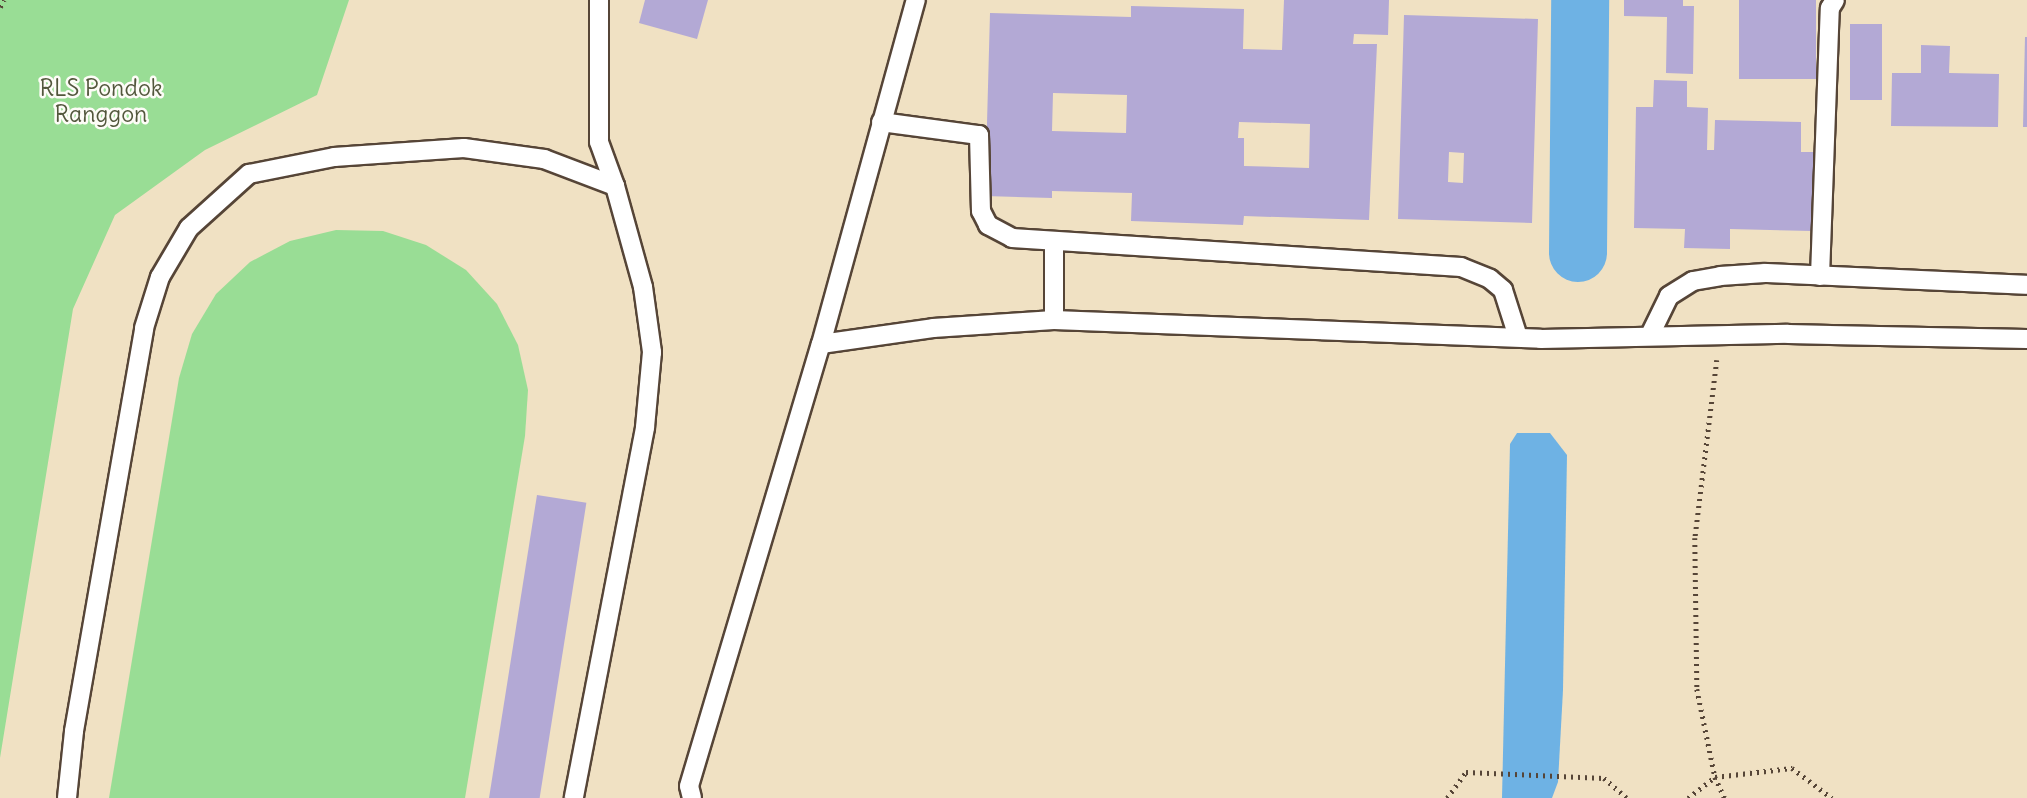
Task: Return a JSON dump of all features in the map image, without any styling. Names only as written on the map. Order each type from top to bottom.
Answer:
[{"type":"lane","points":[[574,798],[645,428],[652,352],[643,287],[615,186],[599,142],[599,0]]},
{"type":"lane","points":[[692,798],[689,786],[821,344],[916,0]]},
{"type":"lane","points":[[1819,276],[1830,8],[1835,0]]},
{"type":"lane","points":[[881,122],[979,135],[981,211],[988,225],[1012,238],[1461,267],[1490,279],[1503,290],[1518,337]]},
{"type":"lane","points":[[67,798],[74,731],[144,328],[160,278],[189,228],[249,174],[334,157],[464,148],[544,159],[615,186]]},
{"type":"lane","points":[[1054,241],[1054,320]]},
{"type":"lane","points":[[1650,335],[1669,296],[1693,281],[1747,273],[2027,285]]},
{"type":"lane","points":[[821,344],[933,328],[1054,320],[1541,339],[1609,335],[2027,339]]},
{"type":"path","points":[[0,7],[4,0]]},
{"type":"path","points":[[1721,335],[1695,538],[1697,689],[1715,777],[1725,798]]},
{"type":"path","points":[[1688,798],[1715,777],[1792,768],[1832,798]]},
{"type":"path","points":[[1447,798],[1466,772],[1604,778],[1627,798]]},
{"type":"green space","name":"RLS Pondok Ranggon","points":[[0,0],[349,0],[317,95],[205,150],[115,215],[73,309],[0,758]]},
{"type":"green space","points":[[336,230],[383,231],[426,245],[466,270],[497,304],[518,345],[528,390],[525,436],[465,798],[109,798],[179,378],[192,334],[216,294],[250,262],[290,241]]},
{"type":"water","points":[[1517,433],[1550,433],[1567,455],[1563,690],[1558,782],[1552,798],[1502,798],[1510,444]]},
{"type":"building","points":[[645,0],[708,0],[697,39],[639,23]]},
{"type":"building","points":[[1284,0],[1389,0],[1388,35],[1354,34],[1353,44],[1377,44],[1369,220],[1244,216],[1243,225],[1131,221],[1132,193],[1052,191],[1052,198],[985,196],[990,13],[1131,17],[1131,6],[1244,9],[1243,49],[1282,50]],"holes":[[[1053,93],[1127,95],[1126,133],[1052,131]],[[1239,122],[1310,124],[1309,168],[1244,166],[1244,138],[1238,138]]]},
{"type":"building","points":[[1624,0],[1683,0],[1683,6],[1694,6],[1693,74],[1666,73],[1667,17],[1624,16]]},
{"type":"building","points":[[1739,0],[1816,0],[1816,79],[1739,79]]},
{"type":"building","points":[[1404,15],[1538,19],[1532,223],[1398,219]],"holes":[[[1449,152],[1464,153],[1463,183],[1448,182]]]},
{"type":"building","points":[[1850,24],[1882,24],[1882,100],[1850,100]]},
{"type":"building","points":[[2025,37],[2027,127],[2023,127]]},
{"type":"building","points":[[1921,45],[1950,46],[1949,73],[1999,74],[1998,127],[1891,126],[1892,73],[1921,73]]},
{"type":"building","points":[[1654,80],[1687,81],[1687,107],[1708,108],[1707,150],[1714,150],[1715,120],[1801,122],[1801,152],[1814,152],[1812,231],[1730,229],[1730,249],[1684,248],[1685,229],[1634,228],[1636,107],[1653,107]]},
{"type":"building","points":[[537,495],[586,503],[540,798],[489,798]]},
{"type":"waterway","points":[[1578,253],[1580,0]]}]
